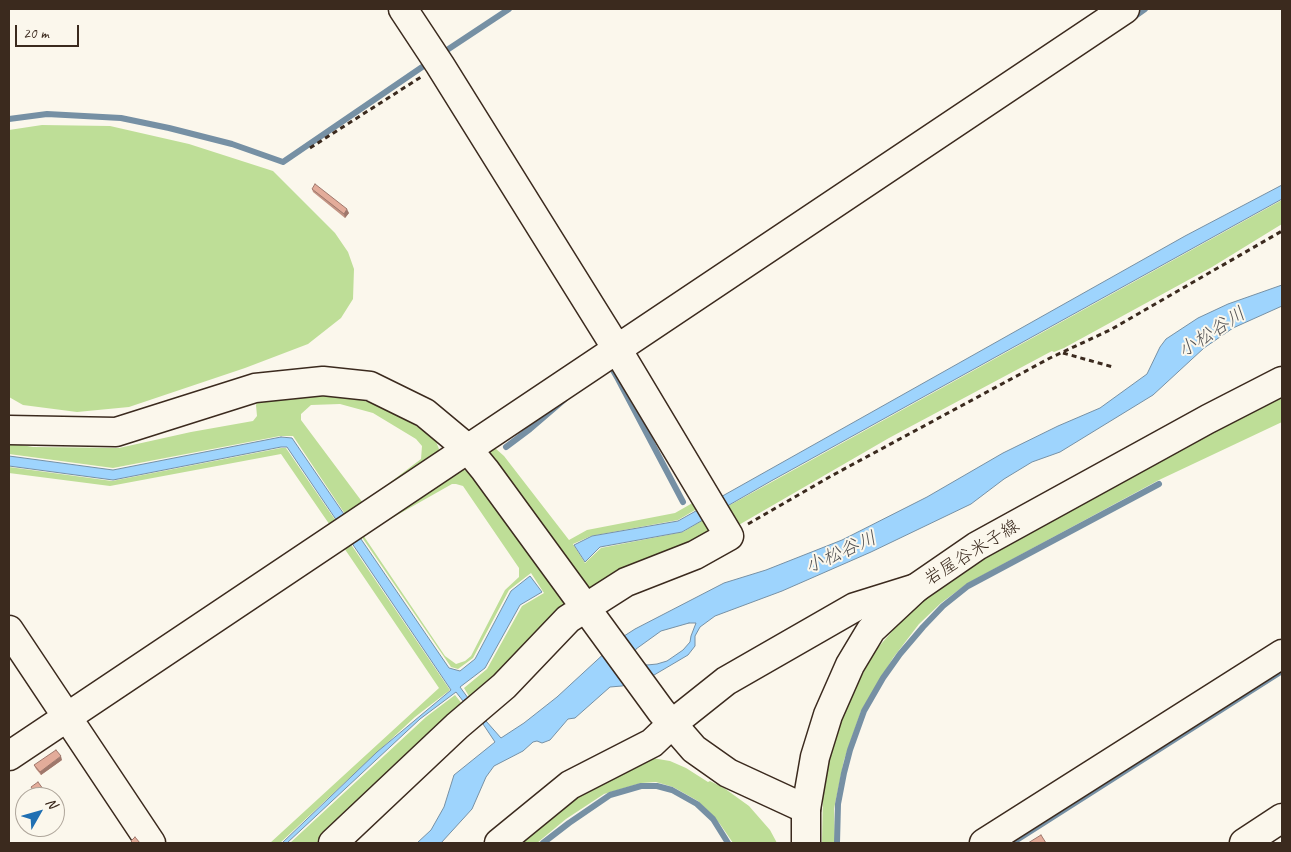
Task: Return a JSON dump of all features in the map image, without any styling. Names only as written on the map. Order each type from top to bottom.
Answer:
[{"type":"street","points":[[333,843],[457,726],[504,686],[568,619],[590,614],[626,582],[695,556],[718,518],[617,349],[403,9]]},
{"type":"street","points":[[9,756],[1125,9]]},
{"type":"street","points":[[9,430],[116,432],[255,388],[323,381],[370,386],[426,413],[467,448],[666,717],[694,749],[728,773],[806,809]]},
{"type":"street","name":"岩屋谷米子線","points":[[806,843],[806,809],[817,748],[828,715],[850,665],[871,630],[916,588],[977,546],[1208,419],[1282,381]]},
{"type":"street","points":[[499,843],[570,785],[652,743],[666,717],[855,607],[916,588]]},
{"type":"street","points":[[9,630],[151,843]]},
{"type":"street","points":[[984,843],[1282,654]]},
{"type":"street","points":[[1244,843],[1282,818]]},
{"type":"path","points":[[310,148],[440,66]]},
{"type":"path","points":[[718,518],[833,475],[1062,353],[1110,330],[1282,230]]},
{"type":"path","points":[[1062,353],[1113,367]]},
{"type":"green space","points":[[42,125],[110,126],[189,144],[273,171],[335,233],[348,252],[354,269],[353,299],[341,318],[308,344],[245,368],[129,407],[77,412],[23,405],[9,397],[9,130]]},
{"type":"green space","points":[[1282,200],[1282,224],[1212,267],[1064,348],[1052,351],[889,438],[737,526],[721,510]]},
{"type":"green space","points":[[334,394],[373,403],[395,412],[435,439],[439,449],[437,458],[349,520],[293,436],[280,436],[113,468],[9,454],[9,443],[33,447],[119,448],[253,421],[257,416],[256,405],[258,401]],"holes":[[[340,404],[373,413],[416,439],[422,446],[421,459],[363,503],[301,420],[301,414],[311,405]]]},
{"type":"green space","points":[[1282,395],[1282,422],[1159,480],[968,583],[941,603],[919,624],[893,658],[861,711],[844,760],[834,809],[835,843],[822,843],[823,796],[826,774],[838,727],[849,699],[875,651],[908,613],[963,565]]},
{"type":"green space","points":[[497,436],[495,448],[504,456],[569,540],[587,530],[675,513],[703,497],[707,503],[678,520],[591,536],[573,544],[585,563],[601,548],[683,532],[713,514],[719,528],[592,597],[492,457],[489,448]]},
{"type":"green space","points":[[286,448],[340,527],[334,531],[281,454],[110,486],[9,473],[9,467],[112,481]]},
{"type":"green space","points":[[462,469],[469,472],[511,526],[570,611],[326,843],[290,843],[426,717],[455,695],[463,705],[470,698],[464,688],[487,669],[522,606],[544,593],[531,573],[509,590],[473,658],[458,669],[451,667],[357,530],[363,535],[445,656],[456,664],[465,661],[471,656],[505,590],[519,577],[519,568],[463,486],[452,484],[376,527],[372,521]]},
{"type":"green space","points":[[346,537],[450,690],[415,717],[280,843],[270,843],[439,688],[340,542]]},
{"type":"green space","points":[[652,758],[670,761],[686,768],[708,782],[710,781],[724,788],[749,806],[770,830],[777,843],[733,843],[720,824],[698,801],[673,787],[656,782],[641,783],[604,794],[566,819],[537,843],[507,843],[537,817]]},
{"type":"water","points":[[1282,185],[1282,199],[682,532],[600,547],[585,562],[574,545],[592,536],[678,521],[1185,236]]},
{"type":"water","name":"小松谷川","points":[[1282,285],[1282,306],[1233,328],[1204,348],[1153,395],[1060,452],[1032,462],[1004,479],[971,504],[871,552],[782,591],[715,616],[700,627],[695,636],[695,646],[688,655],[649,678],[622,686],[610,687],[575,718],[568,719],[550,740],[542,743],[533,742],[523,751],[494,766],[486,777],[472,809],[441,843],[417,843],[431,830],[444,807],[454,775],[495,742],[483,724],[486,721],[501,738],[557,697],[621,638],[635,629],[724,583],[766,570],[842,540],[927,497],[1003,453],[1100,408],[1147,374],[1166,339],[1198,318],[1228,304]],"holes":[[[689,623],[696,623],[690,642],[683,650],[667,661],[647,665],[638,661],[634,654],[636,649],[661,631]]]},
{"type":"water","points":[[281,437],[292,438],[449,668],[460,671],[475,659],[511,591],[530,576],[542,592],[520,605],[485,668],[460,687],[468,698],[463,701],[456,692],[420,719],[287,843],[282,843],[377,752],[451,690],[287,447],[113,480],[9,466],[9,456],[113,470]]},
{"type":"building","points":[[315,184],[347,209],[344,214],[312,189]]},
{"type":"building","points":[[56,750],[61,756],[40,772],[34,765]]},
{"type":"building","points":[[38,782],[42,787],[31,787]]},
{"type":"building","points":[[1041,835],[1046,843],[1028,843]]},
{"type":"building","points":[[135,837],[140,843],[133,843],[131,841]]},
{"type":"waterway","points":[[444,52],[509,9]]},
{"type":"waterway","points":[[1131,19],[1145,9]]},
{"type":"waterway","points":[[9,119],[47,114],[121,118],[232,144],[283,162],[428,63]]},
{"type":"waterway","points":[[607,368],[610,365],[683,502]]},
{"type":"waterway","points":[[506,447],[565,399]]},
{"type":"waterway","points":[[837,843],[838,804],[844,773],[864,711],[883,678],[923,627],[943,606],[968,586],[1159,484]]},
{"type":"waterway","points":[[1012,843],[1282,671]]},
{"type":"waterway","points":[[543,843],[610,795],[641,786],[657,786],[672,790],[697,804],[713,819],[728,843]]}]
